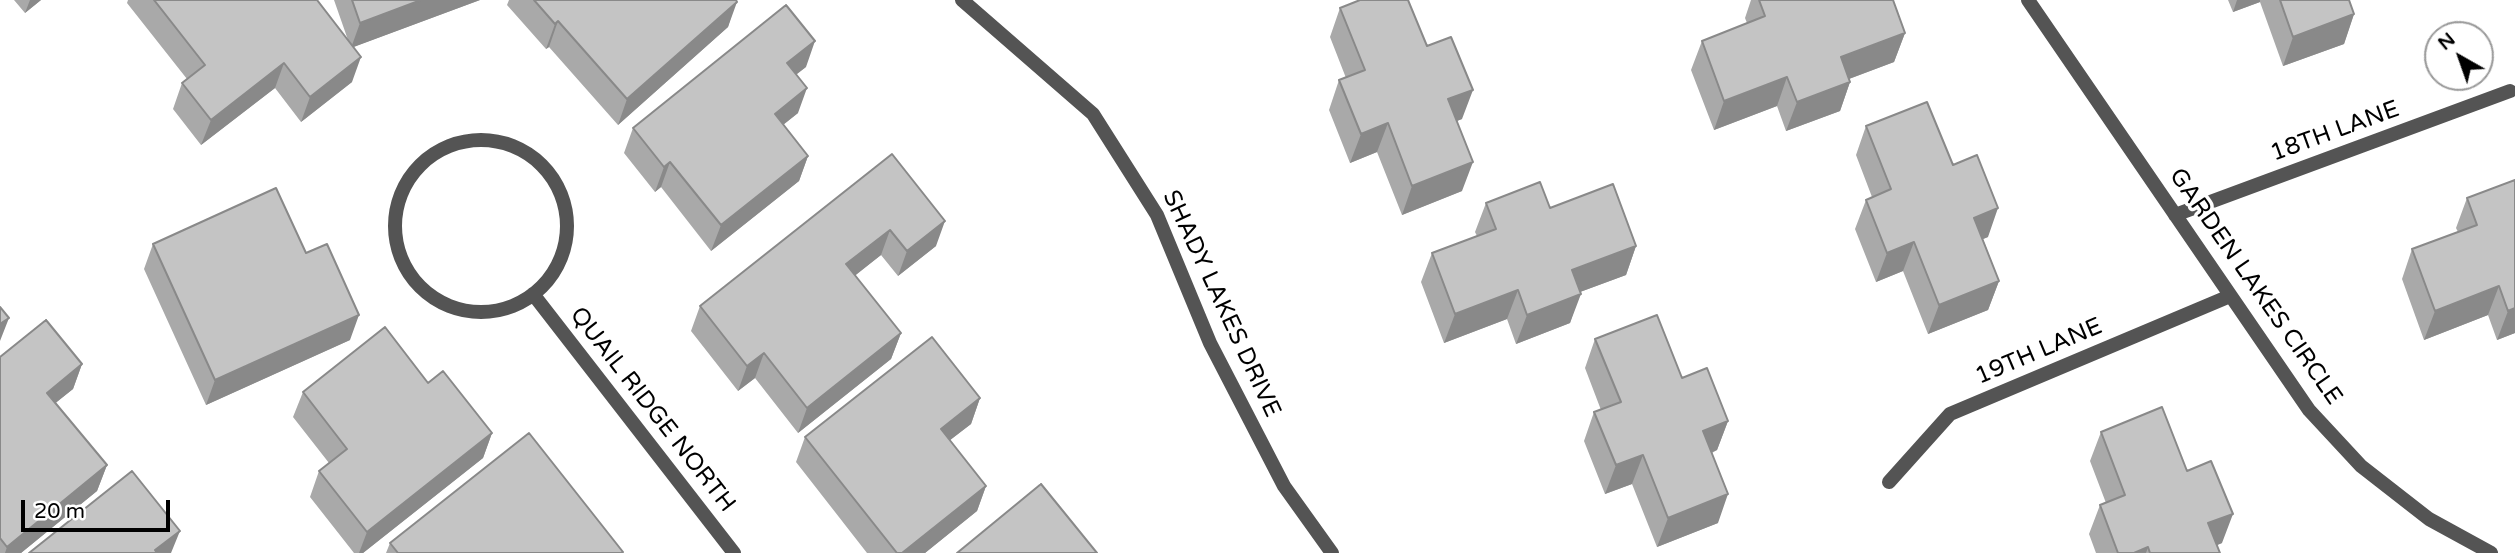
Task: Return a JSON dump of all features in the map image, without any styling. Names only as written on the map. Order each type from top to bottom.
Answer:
[{"type":"street","name":"SHADY LAKES DRIVE","points":[[962,0],[1093,114],[1157,215],[1210,343],[1284,486],[1332,553]]},
{"type":"street","name":"GARDEN LAKES CIRCLE","points":[[2028,0],[2309,410],[2361,466],[2429,519],[2491,553]]},
{"type":"street","name":"18TH LANE","points":[[2175,215],[2510,92]]},
{"type":"street","points":[[489,139],[514,145],[540,162],[558,185],[568,225],[562,258],[546,284],[534,294],[522,302],[494,312],[464,312],[425,294],[405,271],[394,243],[396,202],[410,175],[431,154],[458,142],[489,139]]},
{"type":"street","name":"QUAIL RIDGE NORTH","points":[[534,294],[734,553]]},
{"type":"street","name":"19TH LANE","points":[[1889,482],[1950,414],[2230,296]]},
{"type":"building","points":[[154,0],[317,0],[361,57],[310,97],[284,63],[211,120],[182,83],[205,65]]},
{"type":"building","points":[[352,0],[421,0],[360,23]]},
{"type":"building","points":[[534,0],[737,2],[627,99],[558,21],[555,24]]},
{"type":"building","points":[[1360,0],[1408,0],[1427,46],[1451,37],[1473,90],[1448,99],[1473,162],[1412,186],[1388,123],[1361,134],[1339,80],[1365,70],[1340,8]]},
{"type":"building","points":[[1759,0],[1893,0],[1905,33],[1841,57],[1850,82],[1797,102],[1787,77],[1724,101],[1702,41],[1765,16]]},
{"type":"building","points":[[2280,0],[2349,0],[2354,14],[2293,37]]},
{"type":"building","points":[[786,5],[815,41],[787,63],[807,88],[775,114],[808,156],[721,225],[670,162],[664,167],[633,128]]},
{"type":"building","points":[[1927,102],[1953,165],[1977,155],[1998,208],[1974,218],[1999,281],[1939,305],[1914,242],[1887,253],[1866,200],[1891,189],[1866,126]]},
{"type":"building","points":[[892,154],[945,221],[907,251],[890,230],[846,264],[901,333],[807,408],[764,353],[747,366],[700,306]]},
{"type":"building","points":[[2515,180],[2515,308],[2508,311],[2499,286],[2435,311],[2412,249],[2477,225],[2467,198]]},
{"type":"building","points":[[1540,182],[1550,208],[1613,184],[1636,246],[1572,270],[1581,294],[1527,315],[1518,290],[1455,314],[1432,253],[1496,229],[1486,203]]},
{"type":"building","points":[[276,188],[306,253],[327,244],[359,315],[215,380],[153,244]]},
{"type":"building","points":[[0,307],[9,318],[0,324]]},
{"type":"building","points":[[1657,315],[1682,378],[1707,368],[1728,421],[1703,431],[1728,494],[1668,518],[1643,455],[1616,465],[1594,412],[1621,402],[1595,339]]},
{"type":"building","points":[[46,320],[82,364],[47,393],[107,465],[7,547],[0,538],[0,357]]},
{"type":"building","points":[[385,327],[428,383],[443,371],[492,433],[367,532],[319,471],[347,449],[303,392]]},
{"type":"building","points":[[932,337],[980,398],[941,429],[986,486],[902,553],[897,553],[805,437]]},
{"type":"building","points":[[2162,407],[2187,471],[2211,461],[2233,514],[2208,523],[2220,553],[2150,553],[2148,547],[2134,553],[2118,553],[2100,505],[2125,495],[2101,432]]},
{"type":"building","points":[[529,433],[623,552],[398,553],[390,543]]},
{"type":"building","points":[[132,471],[180,531],[155,550],[157,553],[29,553]]},
{"type":"building","points":[[1041,484],[1097,553],[957,553]]}]
